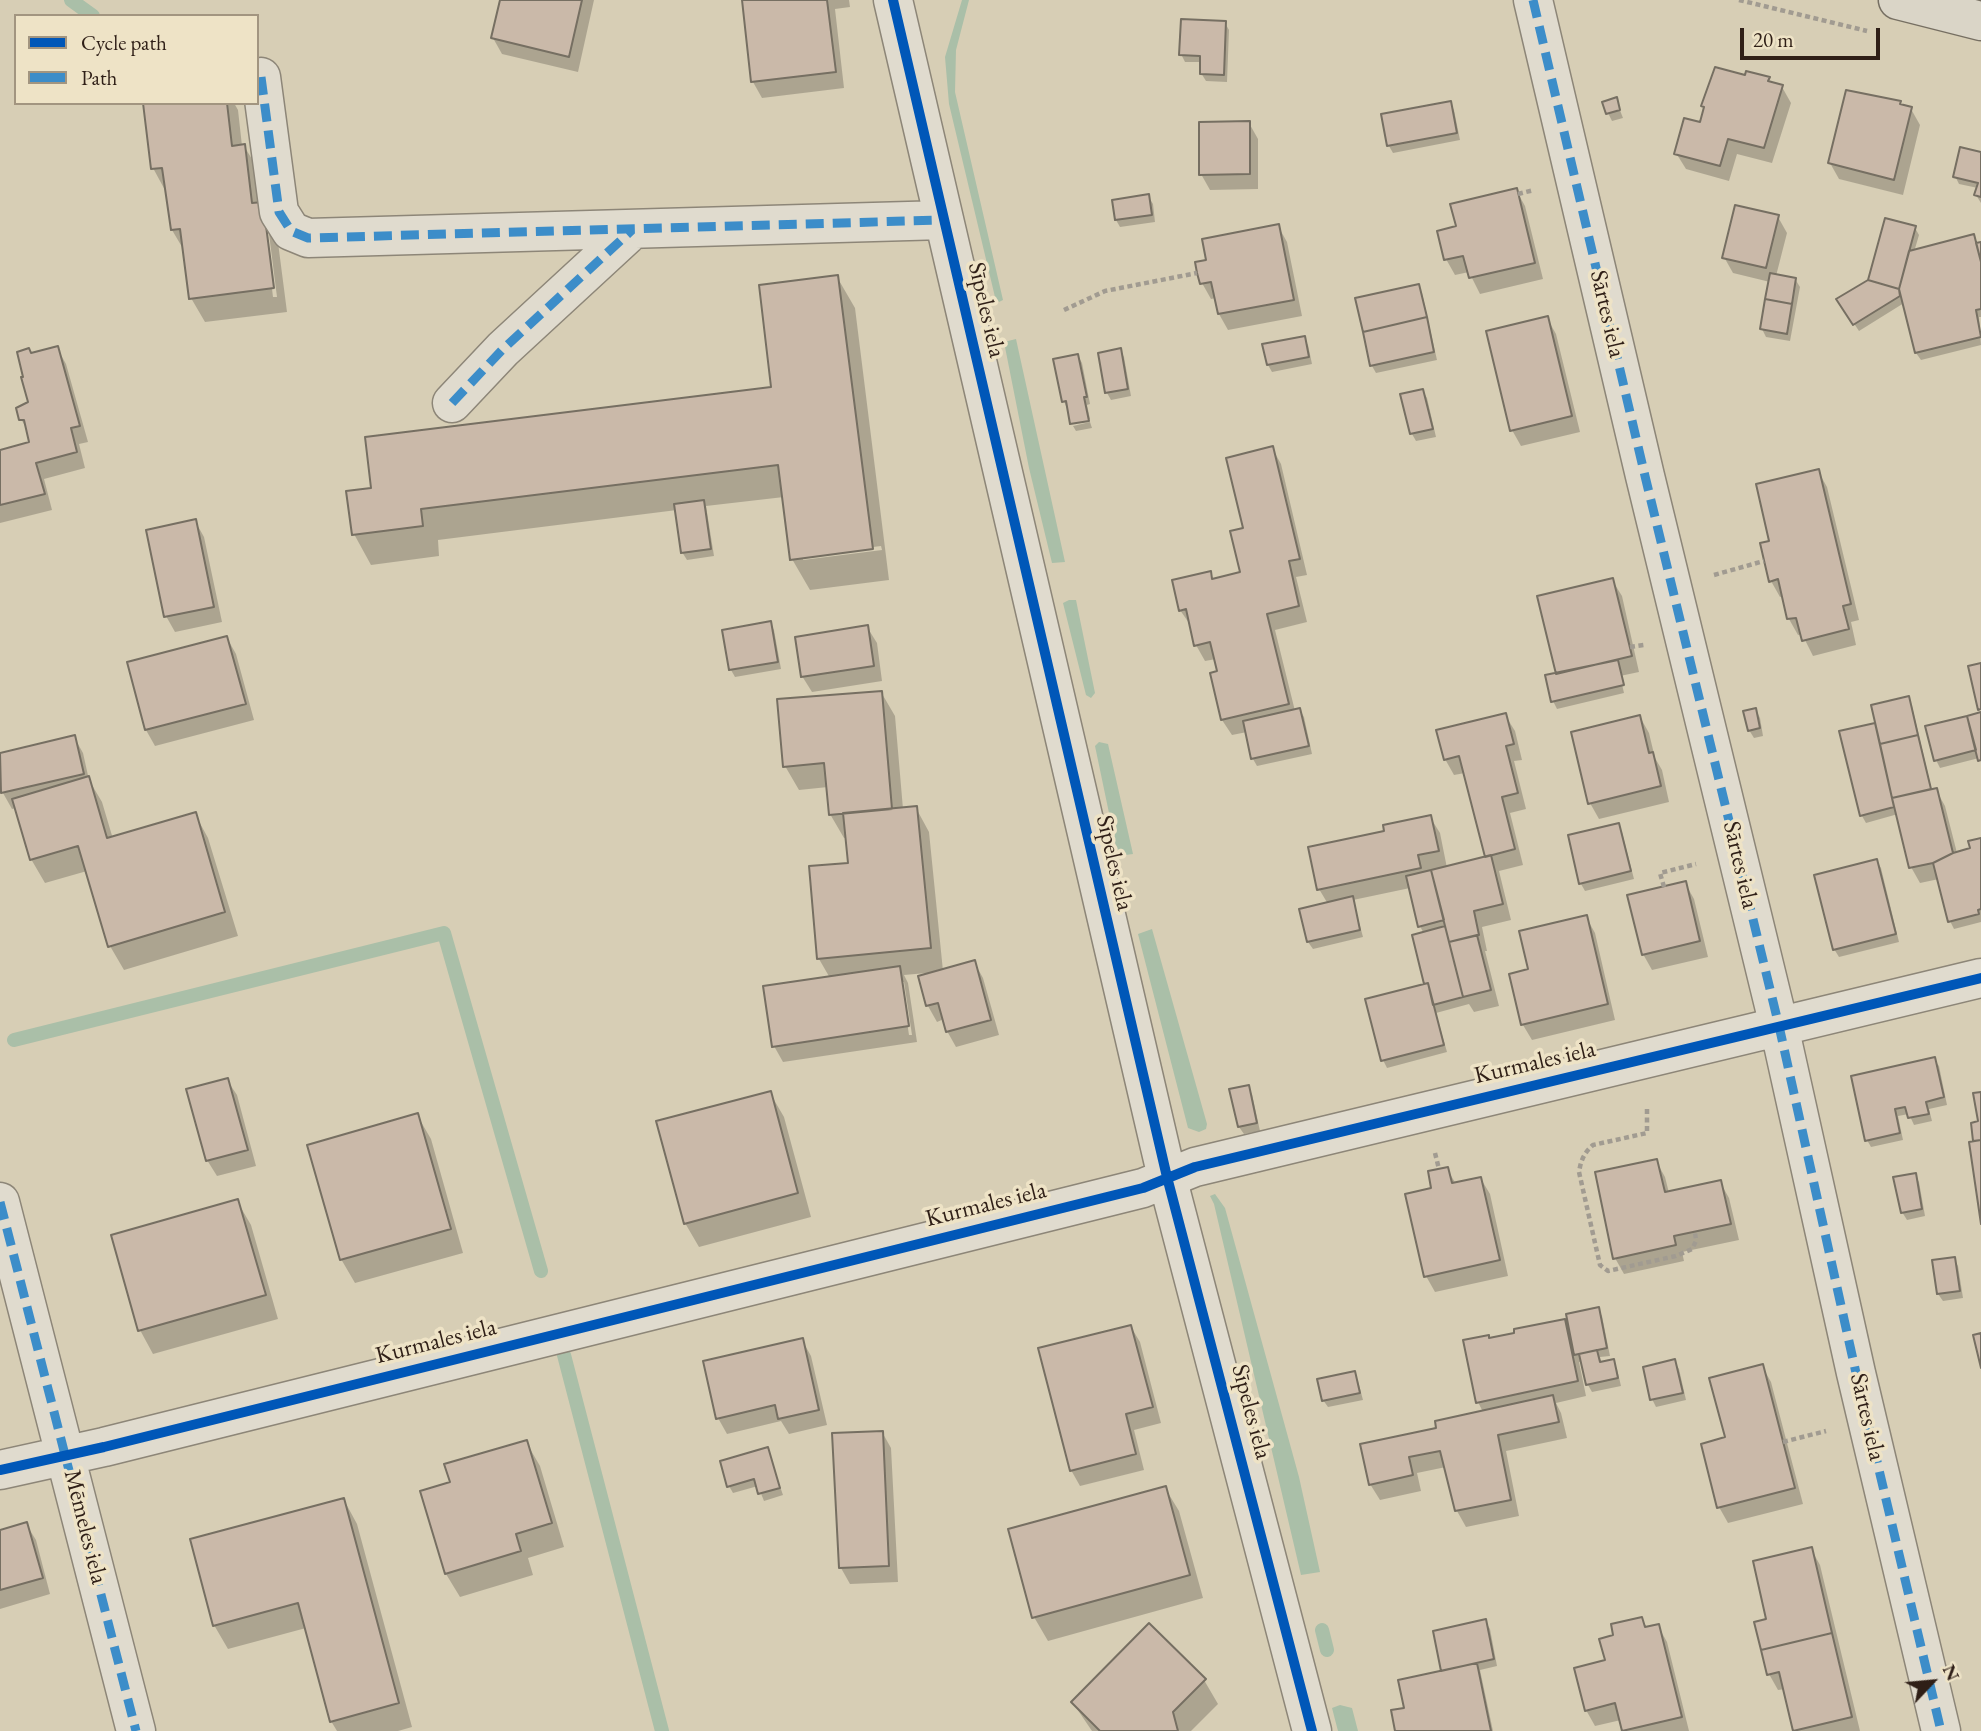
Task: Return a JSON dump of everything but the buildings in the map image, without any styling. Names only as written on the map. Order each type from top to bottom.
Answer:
[{"type":"main road","points":[[1898,0],[1981,21]]},
{"type":"street","name":"Sīpeles iela","points":[[893,0],[1167,1177],[1312,1731]]},
{"type":"street","name":"Sārtes iela","points":[[1533,0],[1779,1026],[1856,1373],[1941,1731]]},
{"type":"street","points":[[261,76],[279,212],[291,231],[309,238],[944,220]]},
{"type":"street","points":[[452,403],[503,349],[632,230]]},
{"type":"street","name":"Kurmales iela","points":[[0,1470],[67,1456],[1125,1193],[1195,1167],[1981,978]]},
{"type":"street","name":"Mēmeles iela","points":[[0,1202],[136,1731]]},
{"type":"path","points":[[1739,0],[1870,32]]},
{"type":"path","points":[[1064,310],[1105,290],[1197,273]]},
{"type":"path","points":[[1674,586],[1764,562]]},
{"type":"path","points":[[1647,1109],[1647,1133],[1593,1145],[1586,1150],[1580,1161],[1579,1172],[1600,1265],[1608,1271],[1682,1254],[1692,1249],[1696,1241],[1695,1232]]},
{"type":"shaded area","points":[[962,0],[969,0],[956,50],[955,92],[1003,300],[999,302],[995,297],[949,104],[945,57]]},
{"type":"shaded area","points":[[1016,339],[1065,562],[1052,563],[1029,468],[1004,342]]},
{"type":"shaded area","points":[[1076,600],[1095,693],[1091,698],[1086,695],[1063,603]]},
{"type":"shaded area","points":[[1099,742],[1108,744],[1133,854],[1118,856],[1095,746]]},
{"type":"shaded area","points":[[1152,929],[1207,1124],[1206,1129],[1199,1132],[1188,1128],[1138,934]]},
{"type":"shaded area","points":[[1215,1194],[1225,1208],[1299,1477],[1320,1572],[1301,1575],[1210,1196]]},
{"type":"shaded area","points":[[1340,1705],[1352,1708],[1358,1731],[1338,1731],[1332,1708]]},
{"type":"waterway","points":[[71,0],[90,14]]},
{"type":"waterway","points":[[14,1040],[444,933],[541,1271]]},
{"type":"waterway","points":[[564,1355],[662,1731]]},
{"type":"waterway","points":[[1322,1630],[1327,1650]]},
{"type":"marked path","points":[[1533,0],[1779,1026],[1856,1373],[1941,1731]]},
{"type":"marked path","points":[[261,77],[279,212],[291,231],[308,238],[944,220]]},
{"type":"marked path","points":[[452,403],[503,349],[632,230]]},
{"type":"marked path","points":[[0,1202],[136,1731]]},
{"type":"cycle path","points":[[893,0],[1167,1177],[1312,1731]]},
{"type":"cycle path","points":[[0,1470],[104,1447],[1143,1188],[1195,1167],[1981,978]]}]
